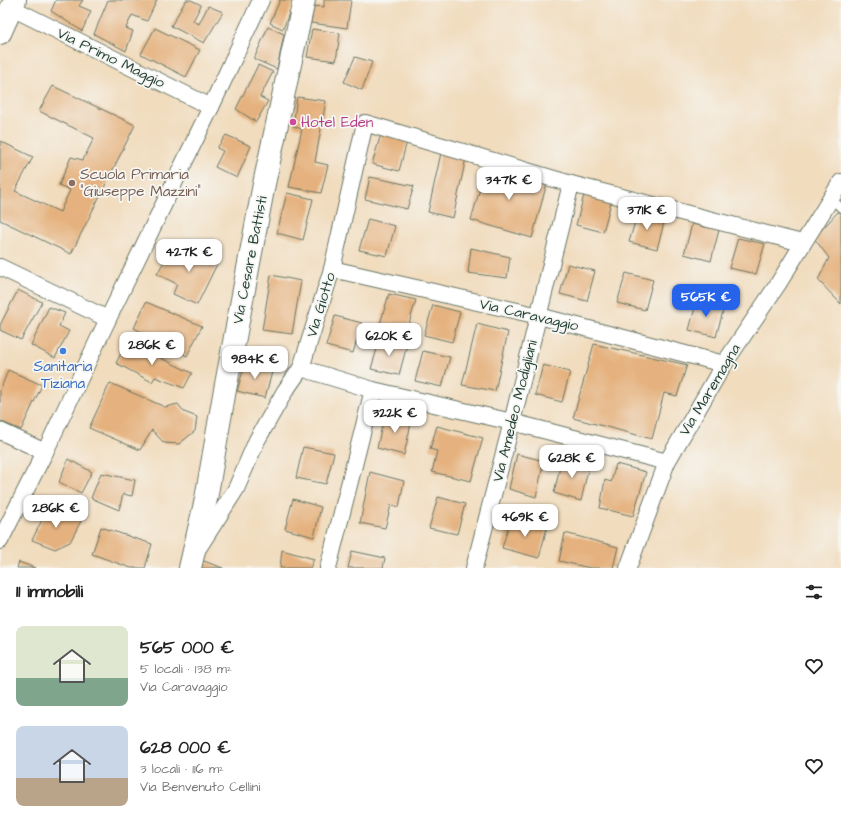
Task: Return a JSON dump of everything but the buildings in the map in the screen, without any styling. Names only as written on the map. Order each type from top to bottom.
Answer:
[{"type":"main road","name":"Via Cesare Battisti","points":[[191,562],[206,498],[264,184],[304,0]]},
{"type":"main road","points":[[0,33],[14,4]]},
{"type":"street","points":[[0,541],[45,452],[262,0]]},
{"type":"street","name":"Via Primo Maggio","points":[[14,4],[211,107]]},
{"type":"street","name":"Via Giotto","points":[[191,562],[236,489],[257,440],[285,391],[301,368],[332,270],[365,123],[571,184]]},
{"type":"street","name":"Via Maremagna","points":[[628,568],[667,462],[724,364],[778,284],[802,243],[836,203],[841,182]]},
{"type":"street","points":[[571,184],[802,243]]},
{"type":"street","name":"Via Amedeo Modigliani","points":[[474,568],[539,316],[571,184]]},
{"type":"street","points":[[0,267],[108,319]]},
{"type":"street","name":"Via Caravaggio","points":[[332,270],[539,316],[724,364]]},
{"type":"street","points":[[301,368],[373,390],[512,422],[667,462]]},
{"type":"street","points":[[328,568],[373,390]]},
{"type":"street","points":[[0,431],[45,452]]},
{"type":"place","name":"Hotel Eden","points":[[293,122]]},
{"type":"place","name":"Scuola Primaria “Giuseppe Mazzini”","points":[[72,183]]},
{"type":"place","name":"Sanitaria Tiziana","points":[[63,351]]}]
